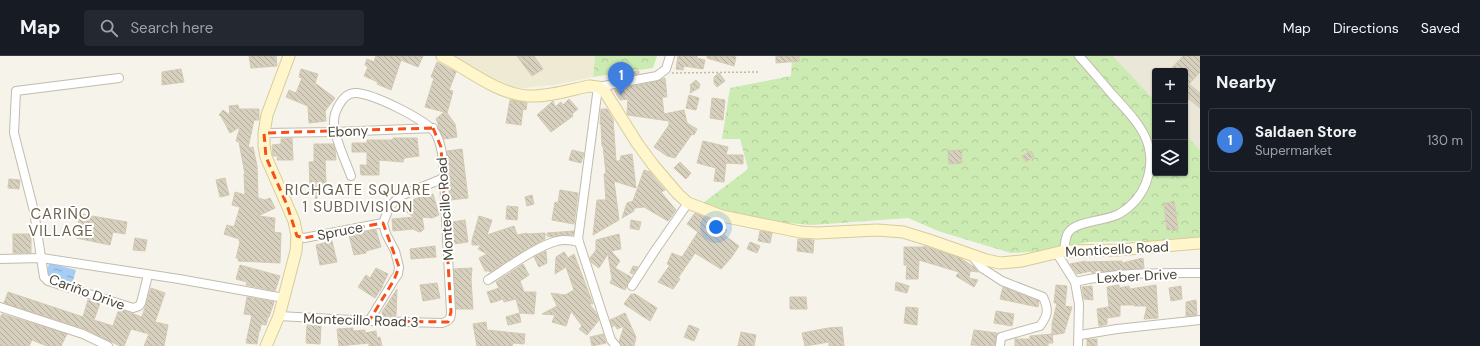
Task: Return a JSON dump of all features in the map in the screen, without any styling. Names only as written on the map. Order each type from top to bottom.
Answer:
[{"type":"main road","points":[[266,346],[279,316],[296,251],[297,236],[294,222],[288,205],[266,157],[264,146],[264,132],[267,115],[289,56]]},
{"type":"main road","points":[[442,56],[502,89],[518,94],[534,96],[589,86],[598,87]]},
{"type":"main road","name":"Monticello Road","points":[[598,87],[605,92],[654,166],[678,194],[688,203],[722,216],[800,232],[828,234],[877,230],[903,232],[986,260],[1010,263],[1060,252],[1117,250],[1200,243]]},
{"type":"street","points":[[616,346],[611,340],[578,236],[598,87],[652,78],[662,73],[666,69],[670,56]]},
{"type":"street","points":[[1078,346],[1080,335],[1079,304],[1075,282],[1060,252],[1072,228],[1118,214],[1136,200],[1144,189],[1148,177],[1151,155],[1139,124],[1079,56]]},
{"type":"street","points":[[42,258],[34,211],[14,133],[16,91],[119,78]]},
{"type":"street","points":[[351,176],[335,132],[334,125],[336,113],[344,97],[356,92],[365,94],[398,107],[433,128]]},
{"type":"street","name":"Ebony","points":[[264,132],[335,132],[433,128]]},
{"type":"street","name":"Montecillo Road","points":[[433,128],[441,147],[451,312],[450,320],[442,323]]},
{"type":"street","points":[[369,321],[398,274],[399,267],[395,251],[386,234],[383,223],[390,206],[400,196],[444,178]]},
{"type":"street","points":[[632,286],[688,203]]},
{"type":"street","name":"Spruce","points":[[297,236],[304,238],[383,223]]},
{"type":"street","points":[[488,280],[521,259],[552,242],[568,240],[579,242]]},
{"type":"street","points":[[971,255],[982,268],[1002,281],[1043,297],[1047,306],[1046,317],[1040,326],[1001,337],[1000,346]]},
{"type":"street","name":"Cariño Drive","points":[[42,258],[42,274],[45,279],[133,308],[139,306],[141,303],[148,274]]},
{"type":"street","name":"Cariño Drive","points":[[0,259],[42,258],[148,274],[284,298]]},
{"type":"street","name":"Lexber Drive","points":[[1075,282],[1096,277],[1155,273],[1200,274]]},
{"type":"street","points":[[0,307],[83,334],[108,346]]},
{"type":"street","name":"Montecillo Road 3","points":[[279,316],[442,323]]},
{"type":"street","points":[[1080,335],[1117,329],[1200,320]]},
{"type":"path","points":[[662,73],[758,72]]},
{"type":"highlighted area","points":[[433,128],[441,147],[444,178],[451,312],[448,322],[369,321],[394,280],[399,267],[383,223],[304,238],[297,236],[287,205],[266,157],[264,133]]},
{"type":"shaded area","points":[[455,56],[595,56],[593,77],[554,85],[513,89],[462,64]]},
{"type":"shaded area","points":[[1113,56],[1200,56],[1200,150],[1188,137],[1188,68],[1152,68],[1152,98]]},
{"type":"green space","points":[[595,56],[657,56],[653,68],[593,77]]},
{"type":"green space","points":[[792,56],[1113,56],[1152,98],[1152,176],[1188,176],[1188,137],[1200,150],[1200,240],[1089,242],[1044,251],[1011,253],[941,232],[908,218],[812,225],[776,222],[699,206],[748,169],[740,139],[722,139],[730,88],[791,76]]},
{"type":"water","points":[[49,263],[76,270],[72,284],[46,277]]},
{"type":"building","points":[[249,56],[276,56],[277,66],[251,68]]},
{"type":"building","points":[[376,56],[423,56],[418,67],[401,60],[391,90],[364,76],[368,67],[365,65],[367,59],[374,62]]},
{"type":"building","points":[[517,56],[534,56],[543,69],[532,76]]},
{"type":"building","points":[[678,56],[697,56],[697,58],[705,60],[703,69],[684,66],[683,70],[676,69]]},
{"type":"building","points":[[707,56],[736,57],[734,66],[707,58]]},
{"type":"building","points":[[776,56],[799,56],[799,61],[776,63]]},
{"type":"building","points":[[1183,56],[1200,56],[1200,72],[1189,84],[1200,93],[1200,108],[1188,98],[1188,68],[1172,68]]},
{"type":"building","points":[[437,62],[456,72],[449,90],[453,91],[447,113],[455,124],[457,137],[444,139],[439,130],[436,119],[444,112],[425,107],[434,78],[431,77]]},
{"type":"building","points":[[181,69],[184,82],[162,85],[162,72]]},
{"type":"building","points":[[301,69],[318,74],[315,83],[335,98],[325,111],[326,121],[309,123],[308,106],[286,97],[289,90],[296,93],[302,78],[299,77]]},
{"type":"building","points":[[639,71],[639,74],[610,79],[609,75]]},
{"type":"building","points":[[719,73],[725,81],[717,87],[714,83],[714,77]]},
{"type":"building","points":[[665,78],[667,97],[662,97],[664,114],[684,110],[687,123],[697,129],[694,135],[692,134],[675,158],[667,156],[654,147],[669,125],[669,121],[628,115],[628,99],[620,100],[614,90],[658,81]]},
{"type":"building","points":[[696,80],[700,84],[699,88],[690,93],[690,85]]},
{"type":"building","points":[[689,95],[699,98],[696,110],[686,108]]},
{"type":"building","points":[[712,98],[725,100],[723,120],[710,118]]},
{"type":"building","points":[[569,99],[578,109],[572,114],[573,116],[551,132],[537,115],[553,101],[555,107],[561,102],[563,105]]},
{"type":"building","points":[[510,100],[527,103],[526,110],[523,109],[521,125],[506,123]]},
{"type":"building","points":[[238,105],[239,109],[259,109],[259,120],[254,120],[248,148],[253,147],[257,166],[258,198],[265,200],[270,198],[275,208],[258,216],[275,218],[274,232],[281,233],[280,263],[238,261],[239,258],[236,258],[240,242],[239,239],[224,234],[227,225],[234,227],[240,207],[232,205],[235,192],[245,195],[245,174],[239,142],[236,141],[240,127],[230,133],[219,115],[223,110],[230,115],[229,106]]},
{"type":"building","points":[[601,109],[607,109],[613,119],[616,161],[620,161],[621,156],[632,154],[636,188],[614,181],[619,220],[593,235],[597,200],[606,200],[604,174],[606,173],[600,124]]},
{"type":"building","points":[[292,138],[293,160],[277,160],[278,156],[273,156],[272,145],[281,144],[281,139]]},
{"type":"building","points":[[393,138],[417,138],[419,156],[404,158],[403,162],[379,160],[379,175],[361,175],[360,165],[367,165],[367,152],[352,152],[352,143],[367,143],[367,140],[393,140]]},
{"type":"building","points":[[703,141],[728,147],[726,155],[743,155],[743,164],[726,163],[724,182],[714,181],[716,168],[697,163]]},
{"type":"building","points":[[314,144],[333,144],[336,160],[325,160],[326,181],[329,185],[316,199],[312,191],[310,192],[308,185],[310,185],[309,162],[314,162]]},
{"type":"building","points":[[462,149],[468,198],[450,200],[447,151]]},
{"type":"building","points":[[572,150],[584,153],[581,163],[569,160]]},
{"type":"building","points":[[961,150],[962,163],[949,164],[948,151]]},
{"type":"building","points":[[1031,151],[1034,156],[1026,162],[1022,156]]},
{"type":"building","points":[[680,162],[691,173],[686,179],[674,168]]},
{"type":"building","points":[[644,170],[650,172],[665,190],[661,192],[676,210],[668,221],[644,207],[634,208],[634,211],[622,218],[627,203],[633,201]]},
{"type":"building","points":[[225,178],[229,195],[220,197],[216,180]]},
{"type":"building","points":[[9,179],[20,180],[19,189],[8,188]]},
{"type":"building","points":[[560,190],[578,193],[574,224],[552,220],[555,202],[558,203]]},
{"type":"building","points":[[433,194],[439,215],[432,218],[422,217],[424,229],[422,231],[419,232],[413,229],[393,231],[392,219],[414,217],[405,211],[414,199]]},
{"type":"building","points":[[532,195],[534,204],[527,206],[525,197]]},
{"type":"building","points":[[1174,201],[1178,229],[1167,230],[1164,204]]},
{"type":"building","points":[[507,206],[518,207],[517,220],[506,219]]},
{"type":"building","points":[[695,213],[712,220],[727,230],[724,235],[739,246],[721,269],[695,253],[678,278],[680,279],[673,289],[658,282],[670,265],[667,264],[672,253],[682,257],[698,232],[687,224]]},
{"type":"building","points":[[80,214],[127,222],[125,234],[113,232],[110,245],[76,238]]},
{"type":"building","points":[[479,216],[492,220],[487,235],[514,226],[517,235],[527,233],[545,233],[545,239],[490,272],[485,271],[479,258],[487,254],[478,249],[481,245],[472,245]]},
{"type":"building","points":[[465,220],[468,242],[454,244],[452,222]]},
{"type":"building","points":[[631,220],[641,222],[639,230],[630,228]]},
{"type":"building","points":[[376,230],[381,247],[366,251],[366,253],[354,255],[349,235]]},
{"type":"building","points":[[574,231],[573,235],[547,236],[547,233]]},
{"type":"building","points":[[760,231],[772,233],[770,243],[758,241]]},
{"type":"building","points":[[13,234],[31,234],[31,253],[13,253]]},
{"type":"building","points":[[619,234],[621,249],[611,251],[620,261],[615,268],[631,277],[625,290],[610,283],[612,279],[608,254],[599,268],[592,263],[590,258],[596,250],[596,240]]},
{"type":"building","points":[[135,238],[147,240],[145,251],[133,250]]},
{"type":"building","points":[[798,239],[814,240],[813,253],[797,251]]},
{"type":"building","points":[[332,241],[337,262],[320,265],[316,245]]},
{"type":"building","points":[[750,242],[760,246],[757,253],[747,249]]},
{"type":"building","points":[[435,246],[436,257],[411,259],[410,249]]},
{"type":"building","points":[[924,246],[960,258],[974,267],[978,272],[970,271],[969,278],[978,280],[974,287],[956,276],[959,272],[919,260],[918,279],[906,279],[907,265],[904,265],[904,247]]},
{"type":"building","points":[[546,251],[547,263],[539,267],[534,257]]},
{"type":"building","points":[[564,252],[568,258],[574,254],[593,304],[589,304],[595,311],[599,320],[587,335],[579,329],[582,326],[571,311],[566,326],[552,322],[555,315],[542,314],[557,306],[551,293],[565,295],[574,290],[566,267],[555,274],[556,257]]},
{"type":"building","points":[[1143,258],[1144,268],[1092,273],[1091,271],[1077,274],[1070,264],[1086,261],[1122,261],[1122,263]]},
{"type":"building","points":[[523,264],[529,275],[520,281],[524,292],[536,292],[534,314],[520,313],[516,299],[504,302],[503,299],[491,303],[487,292],[499,288],[496,282]]},
{"type":"building","points":[[240,265],[280,276],[275,291],[246,285],[247,282],[236,279]]},
{"type":"building","points":[[633,266],[638,267],[633,274],[630,273]]},
{"type":"building","points":[[376,268],[388,274],[383,286],[375,298],[358,287],[366,275],[370,278]]},
{"type":"building","points":[[472,268],[471,280],[473,309],[456,309],[454,269]]},
{"type":"building","points":[[896,282],[909,286],[907,293],[895,290]]},
{"type":"building","points":[[437,283],[440,298],[423,301],[420,285]]},
{"type":"building","points":[[1056,285],[1067,286],[1065,306],[1072,307],[1064,333],[1052,335],[1052,324],[1057,303],[1054,303]]},
{"type":"building","points":[[1119,285],[1119,288],[1129,286],[1130,289],[1156,285],[1158,318],[1144,319],[1147,306],[1120,305],[1120,316],[1107,318],[1107,324],[1099,326],[1097,309],[1109,307],[1107,287]]},
{"type":"building","points":[[1092,286],[1093,300],[1084,299],[1082,287]]},
{"type":"building","points":[[1181,286],[1182,299],[1171,301],[1169,288]]},
{"type":"building","points":[[1003,287],[1039,301],[1038,307],[1000,299]]},
{"type":"building","points":[[151,288],[165,293],[155,322],[168,325],[164,346],[144,346],[149,334],[131,329],[124,346],[120,346],[85,329],[4,303],[8,292],[83,317],[88,300],[100,303],[94,320],[113,326],[119,309],[142,317]]},
{"type":"building","points":[[397,289],[396,316],[383,316],[382,312]]},
{"type":"building","points":[[631,294],[635,294],[657,308],[650,321],[624,304]]},
{"type":"building","points":[[247,297],[274,302],[266,325],[261,324],[257,344],[246,343],[252,315],[244,314]]},
{"type":"building","points":[[790,297],[806,297],[807,309],[790,309]]},
{"type":"building","points":[[1196,300],[1197,315],[1186,316],[1186,302]]},
{"type":"building","points":[[906,307],[918,308],[917,325],[904,323]]},
{"type":"building","points":[[996,311],[1014,314],[1012,326],[994,323]]},
{"type":"building","points":[[519,313],[521,322],[508,325],[506,317]]},
{"type":"building","points":[[625,313],[636,337],[634,346],[621,346],[619,342],[624,326],[617,329],[615,325],[612,327],[610,320]]},
{"type":"building","points":[[2,314],[67,334],[61,346],[47,346],[32,340],[29,346],[0,346],[0,318]]},
{"type":"building","points":[[486,322],[487,330],[525,334],[524,344],[513,343],[512,346],[477,346],[473,324]]},
{"type":"building","points":[[307,325],[321,326],[320,344],[306,343]]},
{"type":"building","points":[[689,325],[699,329],[694,341],[684,337]]},
{"type":"building","points":[[842,327],[844,346],[829,346],[829,342],[805,346],[802,333]]},
{"type":"building","points":[[353,328],[353,331],[365,330],[365,333],[376,331],[377,338],[380,337],[382,346],[369,346],[369,343],[339,346],[337,329]]},
{"type":"building","points":[[974,330],[997,333],[995,346],[971,345]]},
{"type":"building","points":[[741,332],[756,335],[754,346],[738,346]]},
{"type":"building","points":[[603,334],[606,343],[592,346],[590,337]]},
{"type":"building","points":[[1052,334],[1053,343],[1048,343],[1048,346],[1015,346],[1015,339],[1030,339],[1030,336]]},
{"type":"building","points":[[1087,339],[1097,339],[1097,346],[1087,346]]},
{"type":"place","name":"Saldaen Store","points":[[621,95]]},
{"type":"district","name":"RICHGATE SQUARE 1 SUBDIVISION","points":[[358,198]]},
{"type":"district","name":"CARIÑO VILLAGE","points":[[61,222]]}]
